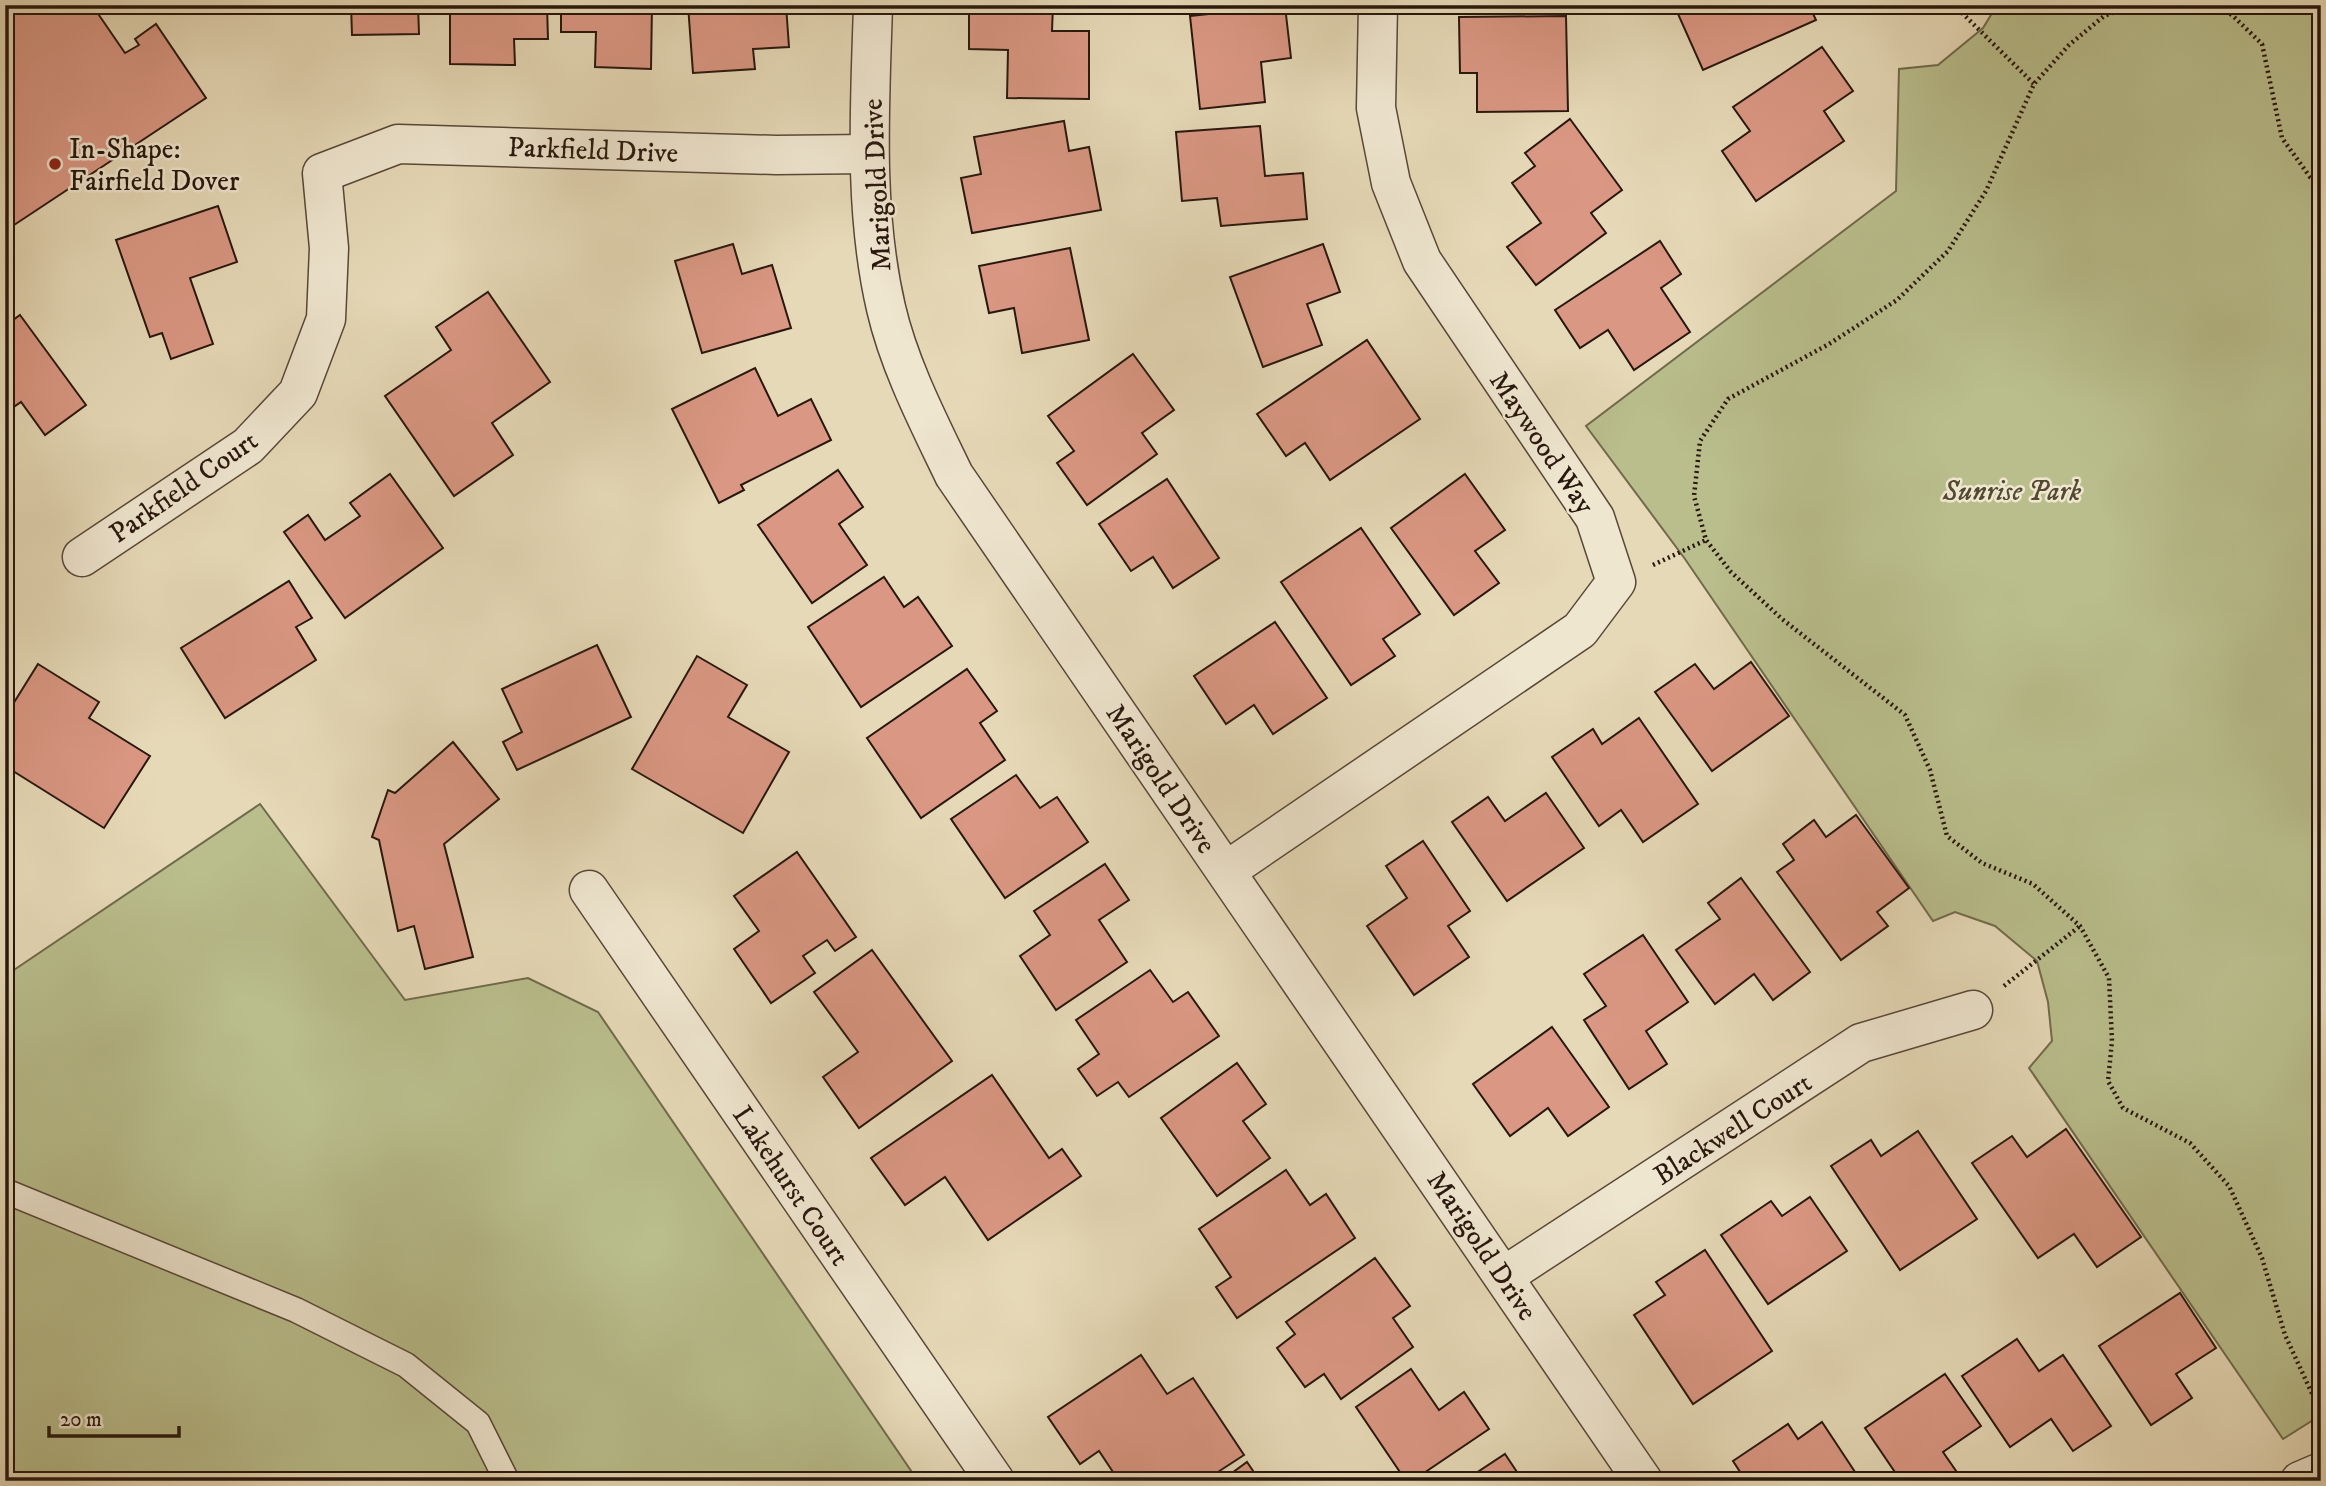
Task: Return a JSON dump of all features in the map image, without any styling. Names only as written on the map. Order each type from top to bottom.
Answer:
[{"type":"street","name":"Marigold Drive","points":[[873,5],[869,154],[874,235],[886,309],[916,398],[949,464],[1643,1481]]},
{"type":"street","name":"Maywood Way","points":[[1378,5],[1376,108],[1391,183],[1422,261],[1595,518],[1616,582]]},
{"type":"street","name":"Parkfield Drive","points":[[322,173],[398,144],[776,155],[869,154]]},
{"type":"street","name":"Parkfield Court","points":[[82,557],[248,446],[298,393],[327,319],[329,248],[322,173]]},
{"type":"street","points":[[1226,871],[1580,629],[1616,582]]},
{"type":"street","name":"Lakehurst Court","points":[[589,890],[995,1481]]},
{"type":"street","name":"Blackwell Court","points":[[1504,1276],[1861,1043],[1973,1010]]},
{"type":"street","points":[[2300,1481],[2321,1472]]},
{"type":"lane","points":[[5,1191],[296,1310],[406,1365],[478,1423],[507,1481]]},
{"type":"path","points":[[1954,5],[2034,84]]},
{"type":"path","points":[[2134,5],[2104,16],[2069,45],[2034,84],[1986,191],[1948,251],[1897,300],[1829,344],[1728,399],[1700,441],[1695,496],[1706,540],[1731,572],[1782,619],[1905,716],[1930,770],[1947,835],[1982,863],[2033,884],[2080,926],[2109,978],[2112,1041],[2108,1081],[2123,1108],[2190,1143],[2229,1186],[2262,1258],[2285,1335],[2321,1412]]},
{"type":"path","points":[[2216,5],[2232,15],[2262,44],[2283,138],[2311,177],[2321,183]]},
{"type":"path","points":[[1616,582],[1706,540]]},
{"type":"path","points":[[1973,1010],[2080,926]]},
{"type":"green space","name":"Sunrise Park","points":[[1997,5],[2321,5],[2321,1415],[2283,1439],[2029,1068],[2052,1041],[2048,1002],[2037,961],[1995,926],[1955,912],[1933,921],[1685,559],[1586,426],[1896,191],[1899,69],[1938,65],[1983,28]]},
{"type":"green space","points":[[260,804],[405,1000],[528,978],[598,1012],[918,1481],[5,1481],[5,976]]},
{"type":"building","name":"In-Shape: Fairfield Dover","points":[[5,5],[92,5],[125,53],[139,45],[135,39],[156,24],[206,98],[5,231]]},
{"type":"building","points":[[351,5],[418,5],[419,34],[352,35]]},
{"type":"building","points":[[450,5],[547,5],[548,39],[514,39],[515,65],[450,64]]},
{"type":"building","points":[[561,5],[652,5],[651,69],[595,67],[596,32],[561,32]]},
{"type":"building","points":[[688,5],[786,5],[789,47],[753,49],[755,69],[693,73]]},
{"type":"building","points":[[969,5],[1053,5],[1052,31],[1089,31],[1089,99],[1007,98],[1008,50],[969,49]]},
{"type":"building","points":[[1674,5],[1809,5],[1816,20],[1703,70]]},
{"type":"building","points":[[1285,6],[1291,58],[1261,62],[1265,102],[1200,109],[1190,16]]},
{"type":"building","points":[[1566,16],[1568,111],[1477,112],[1477,73],[1460,73],[1459,17]]},
{"type":"building","points":[[1822,47],[1853,91],[1824,111],[1844,141],[1756,201],[1722,151],[1750,131],[1733,107]]},
{"type":"building","points":[[1570,119],[1622,190],[1591,213],[1606,233],[1536,285],[1507,247],[1541,223],[1512,183],[1535,166],[1525,153]]},
{"type":"building","points":[[1064,121],[1069,151],[1089,147],[1101,210],[972,233],[961,178],[981,174],[974,137]]},
{"type":"building","points":[[1260,126],[1265,176],[1303,173],[1307,219],[1221,226],[1217,198],[1182,201],[1176,132]]},
{"type":"building","points":[[218,206],[237,262],[190,278],[213,344],[171,359],[162,333],[150,337],[116,240]]},
{"type":"building","points":[[1660,241],[1681,274],[1661,288],[1690,332],[1634,370],[1608,330],[1580,348],[1555,310]]},
{"type":"building","points":[[733,244],[742,274],[772,265],[791,328],[702,353],[675,261]]},
{"type":"building","points":[[1323,244],[1340,292],[1307,304],[1322,345],[1263,367],[1230,277]]},
{"type":"building","points":[[1070,248],[1089,340],[1022,353],[1014,308],[989,313],[979,266]]},
{"type":"building","points":[[488,292],[550,382],[492,423],[513,455],[454,496],[385,396],[451,350],[436,327]]},
{"type":"building","points":[[20,315],[86,405],[45,435],[21,402],[5,413],[5,326]]},
{"type":"building","points":[[1367,340],[1420,419],[1330,480],[1305,443],[1286,456],[1257,414]]},
{"type":"building","points":[[1133,354],[1174,410],[1142,433],[1157,454],[1087,505],[1057,463],[1074,451],[1048,416]]},
{"type":"building","points":[[755,368],[778,416],[811,399],[831,440],[741,485],[744,490],[719,503],[672,409]]},
{"type":"building","points":[[838,470],[863,507],[839,524],[867,565],[812,603],[758,525]]},
{"type":"building","points":[[390,474],[443,548],[345,618],[284,532],[308,515],[325,540],[360,516],[350,503]]},
{"type":"building","points":[[1465,474],[1505,530],[1475,551],[1499,583],[1454,615],[1391,528]]},
{"type":"building","points":[[1167,479],[1219,558],[1173,588],[1153,557],[1131,571],[1099,524]]},
{"type":"building","points":[[1361,528],[1420,614],[1383,639],[1395,656],[1351,685],[1281,582]]},
{"type":"building","points":[[884,577],[904,607],[918,597],[952,646],[861,707],[808,627]]},
{"type":"building","points":[[289,581],[312,618],[296,627],[316,660],[225,718],[181,648]]},
{"type":"building","points":[[1275,622],[1327,698],[1273,734],[1254,705],[1226,724],[1194,676]]},
{"type":"building","points":[[597,645],[631,717],[517,770],[503,742],[522,732],[502,689]]},
{"type":"building","points":[[697,656],[747,685],[728,717],[789,752],[743,833],[632,769]]},
{"type":"building","points":[[1751,662],[1789,716],[1712,771],[1655,692],[1695,664],[1714,689]]},
{"type":"building","points":[[38,664],[99,702],[89,718],[150,756],[104,828],[5,766],[5,717]]},
{"type":"building","points":[[967,669],[997,711],[980,723],[1005,760],[921,818],[867,738]]},
{"type":"building","points":[[1639,718],[1698,804],[1643,842],[1621,810],[1599,826],[1552,757],[1593,729],[1602,744]]},
{"type":"building","points":[[453,742],[499,799],[444,844],[473,957],[425,969],[414,926],[398,931],[379,840],[372,837],[388,790],[395,793]]},
{"type":"building","points":[[1016,775],[1040,808],[1057,797],[1088,842],[1005,898],[951,819]]},
{"type":"building","points":[[1546,793],[1584,848],[1507,901],[1452,822],[1488,797],[1505,821]]},
{"type":"building","points":[[1856,815],[1909,888],[1877,912],[1888,926],[1841,960],[1777,872],[1794,860],[1783,844],[1814,820],[1826,837]]},
{"type":"building","points":[[1423,841],[1470,911],[1448,926],[1469,957],[1414,995],[1367,926],[1407,898],[1386,866]]},
{"type":"building","points":[[797,852],[856,937],[835,951],[827,940],[803,956],[815,973],[771,1003],[734,949],[759,931],[734,896]]},
{"type":"building","points":[[1105,864],[1129,900],[1099,920],[1127,962],[1056,1010],[1020,956],[1050,935],[1034,911]]},
{"type":"building","points":[[1741,878],[1810,972],[1773,1000],[1754,974],[1715,1004],[1676,950],[1720,919],[1708,903]]},
{"type":"building","points":[[1643,935],[1688,1002],[1646,1031],[1667,1064],[1629,1089],[1584,1020],[1606,1006],[1584,974]]},
{"type":"building","points":[[872,950],[952,1061],[859,1128],[823,1077],[858,1052],[814,992]]},
{"type":"building","points":[[1150,970],[1173,1002],[1188,992],[1219,1036],[1129,1097],[1118,1082],[1097,1096],[1078,1069],[1099,1054],[1076,1020]]},
{"type":"building","points":[[1552,1027],[1609,1107],[1568,1136],[1548,1108],[1510,1136],[1473,1084]]},
{"type":"building","points":[[1237,1063],[1266,1104],[1243,1121],[1270,1158],[1217,1196],[1161,1118]]},
{"type":"building","points":[[992,1075],[1049,1158],[1062,1149],[1081,1176],[988,1240],[945,1177],[905,1205],[871,1158]]},
{"type":"building","points":[[2066,1129],[2141,1237],[2097,1267],[2074,1234],[2038,1258],[1972,1163],[2012,1136],[2027,1157]]},
{"type":"building","points":[[1918,1131],[1977,1219],[1900,1270],[1831,1166],[1871,1140],[1881,1156]]},
{"type":"building","points":[[1286,1170],[1310,1205],[1326,1194],[1355,1238],[1237,1318],[1216,1287],[1231,1277],[1199,1229]]},
{"type":"building","points":[[1810,1197],[1847,1251],[1768,1304],[1721,1235],[1771,1201],[1782,1216]]},
{"type":"building","points":[[1705,1250],[1772,1351],[1693,1404],[1634,1315],[1665,1295],[1656,1282]]},
{"type":"building","points":[[1375,1258],[1410,1306],[1393,1318],[1413,1347],[1341,1399],[1324,1374],[1305,1387],[1277,1348],[1295,1334],[1286,1322]]},
{"type":"building","points":[[2180,1293],[2216,1348],[2176,1374],[2192,1398],[2151,1425],[2099,1346]]},
{"type":"building","points":[[2017,1339],[2039,1371],[2063,1355],[2111,1426],[2073,1451],[2051,1419],[2010,1447],[1962,1376]]},
{"type":"building","points":[[1141,1355],[1167,1394],[1193,1378],[1244,1455],[1204,1481],[1119,1481],[1099,1451],[1080,1464],[1048,1417]]},
{"type":"building","points":[[1411,1369],[1439,1410],[1464,1392],[1489,1429],[1412,1481],[1406,1481],[1356,1407]]},
{"type":"building","points":[[1945,1374],[1981,1426],[1943,1452],[1963,1481],[1901,1481],[1865,1428]]},
{"type":"building","points":[[1822,1422],[1861,1481],[1746,1481],[1733,1461],[1788,1424],[1798,1439]]},
{"type":"building","points":[[1505,1454],[1523,1481],[1464,1481]]},
{"type":"building","points":[[1247,1462],[1260,1481],[1221,1481]]},
{"type":"place","name":"In-Shape: Fairfield Dover","points":[[55,164]]}]
